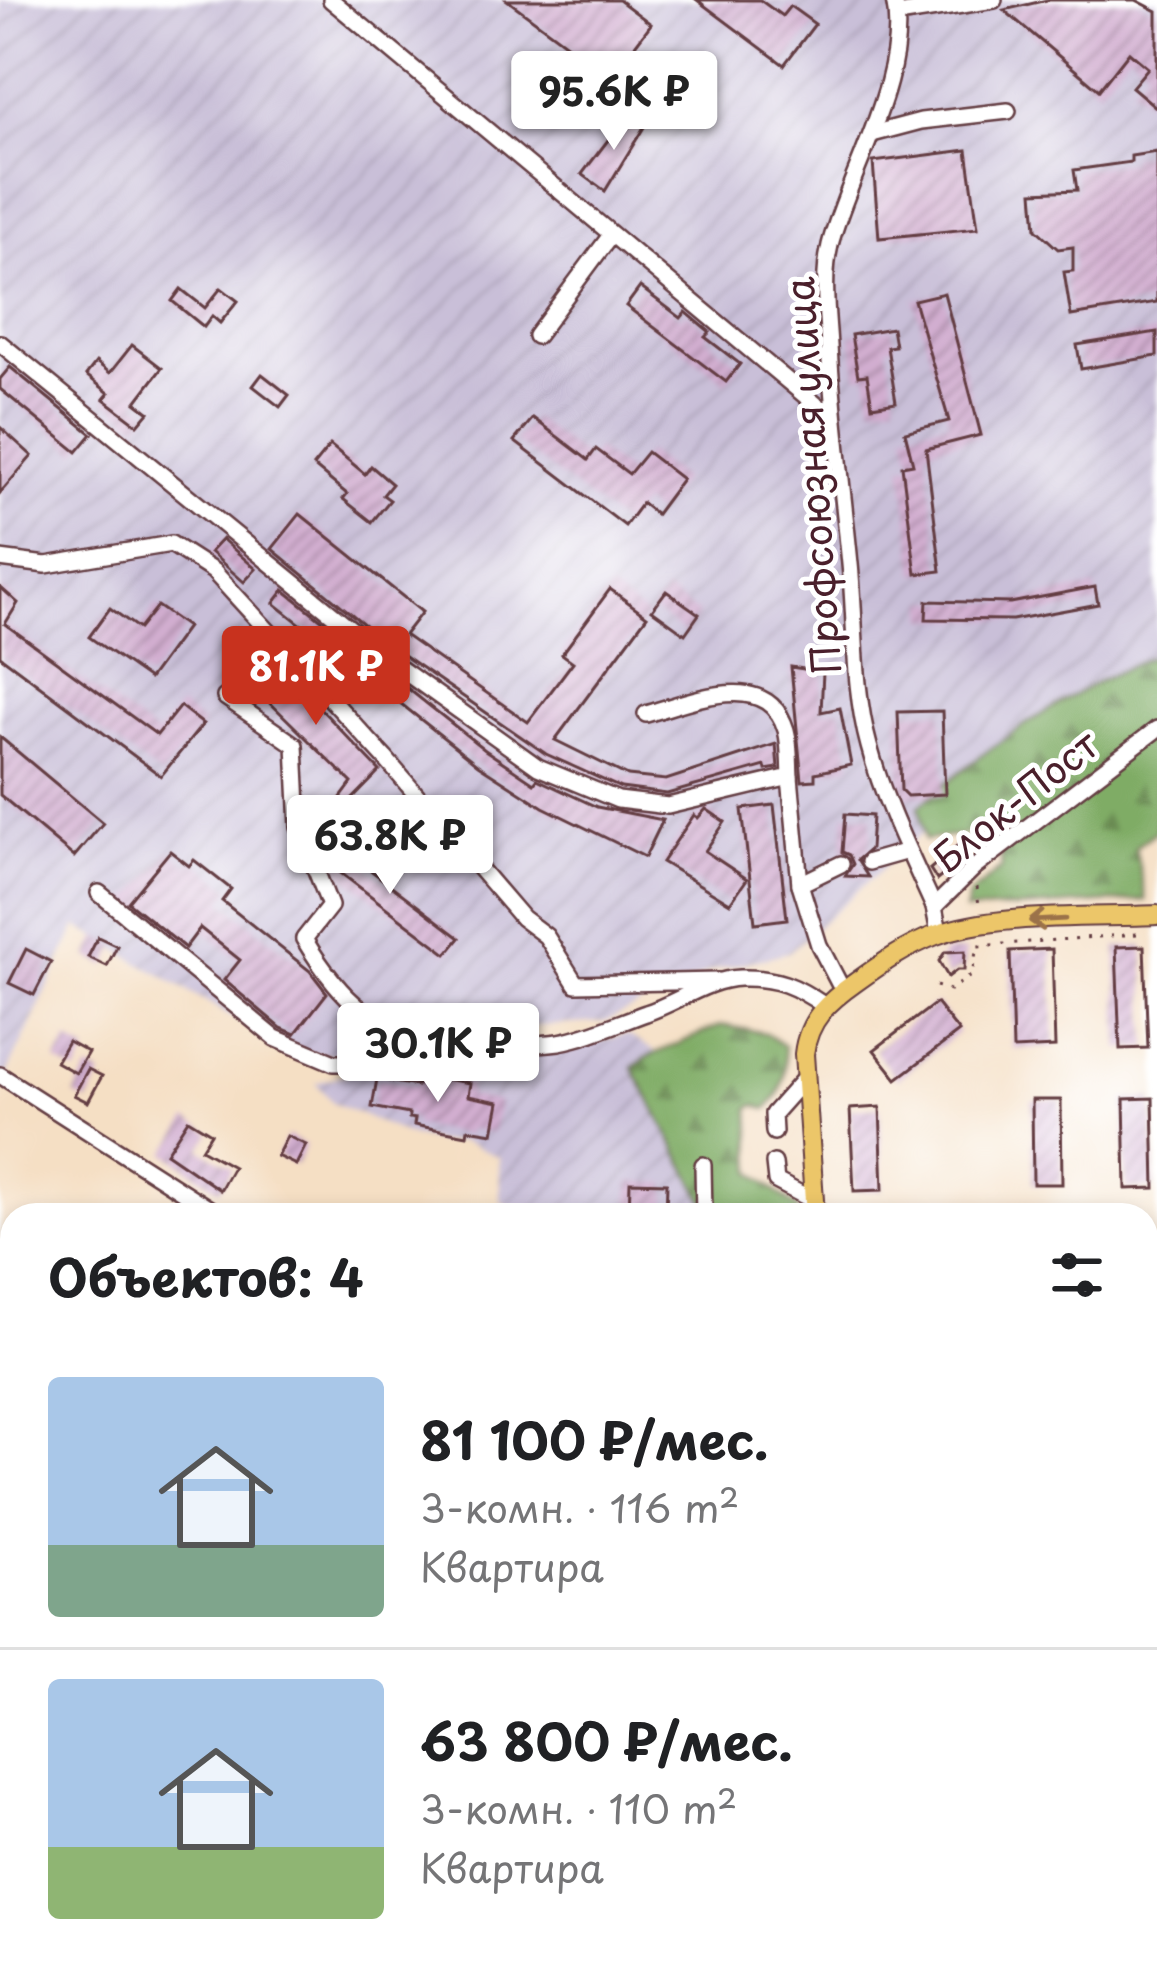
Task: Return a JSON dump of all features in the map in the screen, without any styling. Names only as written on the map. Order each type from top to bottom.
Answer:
[{"type":"main road","points":[[814,1203],[804,1054],[809,1029],[825,1006],[886,961],[939,933],[1012,922],[1157,915]]},
{"type":"street","points":[[331,0],[820,408],[832,410]]},
{"type":"street","points":[[896,7],[994,0]]},
{"type":"street","name":"Профсоюзная улица","points":[[896,7],[893,59],[872,134],[831,244],[825,280],[859,697],[868,745],[934,907]]},
{"type":"street","points":[[872,134],[921,121],[1008,111]]},
{"type":"street","points":[[536,336],[611,236]]},
{"type":"street","points":[[0,343],[394,664],[538,767],[619,800],[668,806],[790,777]]},
{"type":"street","points":[[0,559],[46,565],[171,544],[213,571],[385,758],[522,918],[546,936],[576,984],[742,978],[792,983],[825,1006]]},
{"type":"street","points":[[646,714],[724,693],[749,693],[773,706],[786,730],[800,884],[819,945],[843,991]]},
{"type":"street","points":[[225,697],[295,745],[299,827],[330,906],[304,939],[321,968],[362,1010],[408,1032],[561,1042],[670,1005],[718,981]]},
{"type":"street","name":"Блок-Пост","points":[[939,933],[934,907],[975,867],[1157,729]]},
{"type":"street","points":[[869,862],[908,850]]},
{"type":"street","points":[[800,884],[841,864]]},
{"type":"street","points":[[99,893],[275,1038],[334,1063],[421,1063],[468,1039]]},
{"type":"street","points":[[0,1076],[201,1203]]},
{"type":"street","points":[[774,1132],[773,1114],[805,1078]]},
{"type":"street","points":[[774,1163],[776,1181],[807,1203]]},
{"type":"street","points":[[703,1166],[704,1203]]},
{"type":"path","points":[[936,986],[950,990],[972,975],[977,946],[1138,934]]},
{"type":"shaded area","points":[[0,0],[1157,0],[1157,670],[957,802],[789,952],[711,971],[605,1022],[479,1030],[423,1057],[296,1054],[77,926],[0,1089]]},
{"type":"shaded area","points":[[627,1034],[696,1076],[710,1203],[504,1203],[499,1157],[464,1142],[410,1136],[333,1103],[316,1083],[355,1071],[421,1069],[470,1047],[562,1050]]},
{"type":"green space","points":[[1157,654],[1157,831],[1135,847],[1146,900],[965,911],[970,894],[1002,868],[997,830],[925,840],[919,806],[1032,720]]},
{"type":"green space","points":[[721,1025],[765,1033],[784,1046],[785,1072],[778,1095],[766,1109],[750,1108],[753,1173],[790,1203],[706,1203],[633,1068],[647,1057]]},
{"type":"building","points":[[507,0],[619,0],[651,24],[611,77]]},
{"type":"building","points":[[697,0],[760,0],[782,16],[790,6],[815,24],[784,65]]},
{"type":"building","points":[[1047,0],[1136,0],[1157,11],[1157,108],[1132,87],[1148,68],[1129,52],[1099,90],[1004,10]]},
{"type":"building","points":[[628,114],[644,127],[605,191],[582,174]]},
{"type":"building","points":[[967,150],[978,228],[879,238],[873,162]]},
{"type":"building","points":[[1157,152],[1157,302],[1071,316],[1064,272],[1073,271],[1073,247],[1058,249],[1036,229],[1033,192],[1077,190],[1074,170],[1131,162],[1131,156]]},
{"type":"building","points":[[640,287],[681,318],[686,312],[710,332],[705,337],[740,364],[726,382],[626,306]]},
{"type":"building","points":[[221,288],[238,301],[220,323],[212,316],[204,327],[172,301],[181,289],[205,308]]},
{"type":"building","points":[[944,293],[981,435],[926,449],[941,571],[916,574],[902,466],[913,464],[905,432],[949,421],[914,300]]},
{"type":"building","points":[[892,328],[895,346],[887,347],[896,402],[872,406],[867,375],[858,376],[851,335]]},
{"type":"building","points":[[1157,332],[1157,356],[1081,369],[1077,345]]},
{"type":"building","points":[[132,345],[162,368],[136,402],[149,412],[138,425],[104,399],[109,393],[86,375],[96,362],[110,373]]},
{"type":"building","points":[[10,367],[92,434],[77,452],[0,389],[0,379]]},
{"type":"building","points":[[262,374],[289,395],[280,407],[253,386]]},
{"type":"building","points":[[533,418],[588,460],[596,449],[629,474],[647,452],[682,479],[656,514],[642,503],[625,526],[514,441]]},
{"type":"building","points":[[0,427],[32,456],[0,493]]},
{"type":"building","points":[[330,445],[365,474],[371,466],[392,484],[383,495],[390,500],[372,522],[313,466]]},
{"type":"building","points":[[300,514],[422,612],[404,635],[528,722],[573,662],[562,654],[610,589],[647,616],[555,740],[628,776],[666,780],[776,744],[778,768],[766,770],[765,766],[667,794],[621,788],[546,754],[393,648],[272,549]]},
{"type":"building","points":[[222,539],[256,569],[244,582],[210,552]]},
{"type":"building","points":[[0,587],[18,603],[5,624],[157,735],[180,706],[203,724],[161,776],[0,656]]},
{"type":"building","points":[[1095,587],[1098,604],[1012,620],[926,619],[927,601],[1010,603]]},
{"type":"building","points":[[284,590],[485,750],[534,783],[537,779],[597,807],[663,820],[645,857],[543,807],[478,765],[274,603]]},
{"type":"building","points":[[666,591],[699,614],[685,634],[652,610]]},
{"type":"building","points":[[157,606],[187,627],[149,679],[89,637],[110,608],[139,629]]},
{"type":"building","points":[[272,658],[380,771],[340,812],[334,807],[352,783],[249,682]]},
{"type":"building","points":[[791,667],[823,672],[821,712],[840,708],[851,765],[815,773],[815,780],[802,781]]},
{"type":"building","points":[[942,711],[945,794],[907,796],[901,790],[898,712]]},
{"type":"building","points":[[0,737],[103,823],[74,857],[0,795]]},
{"type":"building","points":[[774,805],[787,919],[755,923],[742,809]]},
{"type":"building","points":[[706,809],[725,822],[705,851],[747,879],[730,903],[662,862],[694,815],[698,818]]},
{"type":"building","points":[[845,814],[872,816],[870,849],[857,860],[868,877],[845,876],[853,864],[842,852]]},
{"type":"building","points":[[331,840],[460,938],[447,954],[325,861],[322,852]]},
{"type":"building","points":[[957,846],[966,857],[937,880],[930,869]]},
{"type":"building","points":[[170,851],[189,866],[194,860],[231,889],[222,901],[310,971],[327,993],[295,1034],[281,1028],[224,980],[240,960],[200,928],[185,948],[128,902]]},
{"type":"building","points":[[98,937],[117,946],[107,966],[88,957]]},
{"type":"building","points":[[1144,946],[1148,1048],[1120,1049],[1116,947]]},
{"type":"building","points":[[26,949],[51,962],[34,995],[9,983]]},
{"type":"building","points":[[1052,949],[1055,1047],[1013,1049],[1010,951]]},
{"type":"building","points":[[965,951],[964,970],[948,977],[939,961],[945,952]]},
{"type":"building","points":[[936,1003],[959,1032],[897,1079],[874,1050]]},
{"type":"building","points":[[68,1041],[88,1052],[76,1073],[56,1062]]},
{"type":"building","points":[[88,1069],[102,1076],[88,1102],[74,1095]]},
{"type":"building","points":[[419,1075],[470,1083],[468,1096],[499,1102],[493,1133],[468,1129],[467,1135],[414,1125],[409,1114],[372,1107],[377,1079],[417,1086]]},
{"type":"building","points":[[1153,1098],[1155,1188],[1126,1189],[1124,1099]]},
{"type":"building","points":[[1032,1100],[1061,1100],[1062,1184],[1033,1184]]},
{"type":"building","points":[[880,1107],[883,1190],[854,1191],[850,1109]]},
{"type":"building","points":[[188,1119],[211,1133],[201,1149],[233,1167],[220,1190],[166,1153]]},
{"type":"building","points":[[287,1136],[306,1145],[296,1165],[277,1156]]},
{"type":"building","points":[[630,1182],[667,1183],[666,1203],[629,1203]]}]
